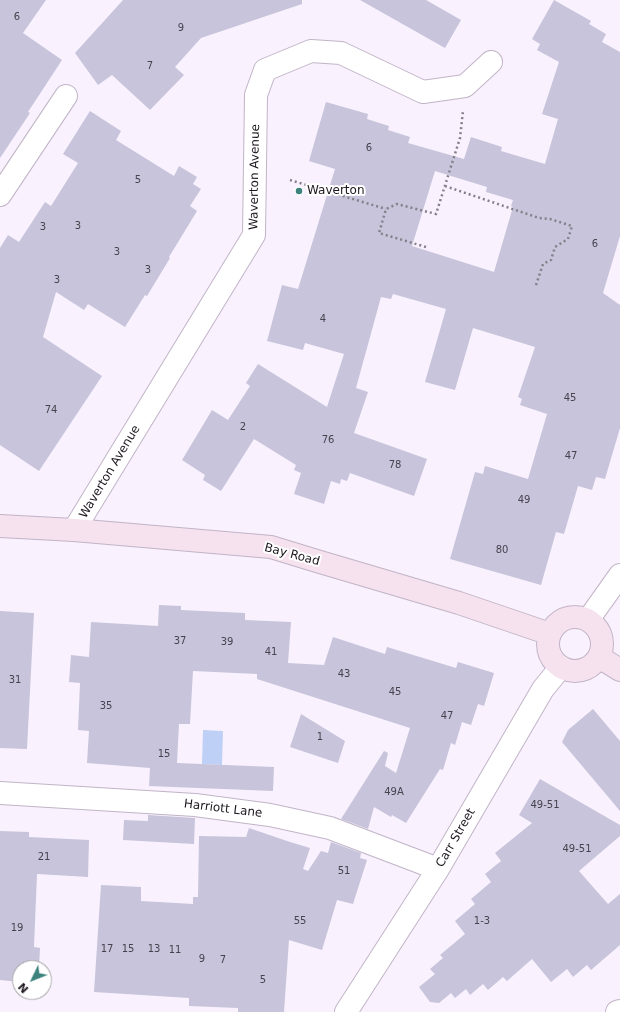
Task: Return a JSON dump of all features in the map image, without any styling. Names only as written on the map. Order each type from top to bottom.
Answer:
[{"type":"street","name":"Waverton Avenue","points":[[74,530],[254,235],[256,95],[266,70],[312,51],[341,53],[424,92],[465,86],[491,62]]},
{"type":"street","points":[[0,195],[66,96]]},
{"type":"street","name":"Bay Road","points":[[0,526],[74,530],[271,547],[459,603],[550,634]]},
{"type":"street","points":[[588,620],[620,575]]},
{"type":"street","points":[[580,616],[595,625],[600,632],[603,640],[599,657],[594,664],[586,669],[578,671],[561,667],[553,660],[549,652],[548,643],[550,634],[562,619],[580,616]]},
{"type":"street","points":[[599,657],[620,670]]},
{"type":"street","name":"Carr Street","points":[[349,1010],[438,869],[543,689],[561,667]]},
{"type":"street","name":"Harriott Lane","points":[[0,793],[196,805],[270,815],[330,828],[438,869]]},
{"type":"path","points":[[290,180],[386,209],[397,204],[436,214],[460,138]]},
{"type":"path","points":[[445,186],[539,218],[550,218],[572,226],[568,239],[555,247],[551,260],[543,264],[536,285]]},
{"type":"path","points":[[386,209],[379,233],[426,247]]},
{"type":"water","points":[[203,730],[223,731],[222,765],[202,764]]},
{"type":"building","points":[[0,0],[46,0],[23,33],[62,60],[28,112],[30,113],[0,158]]},
{"type":"building","points":[[123,0],[302,0],[302,4],[201,38],[175,67],[184,75],[150,110],[112,75],[98,85],[75,53]]},
{"type":"building","points":[[360,0],[426,0],[461,20],[445,48]]},
{"type":"building","points":[[554,0],[591,21],[589,24],[606,34],[602,42],[620,52],[620,236],[603,293],[620,305],[620,428],[605,479],[596,477],[592,490],[578,486],[564,534],[556,532],[541,585],[450,559],[475,472],[483,474],[485,466],[528,479],[547,414],[520,405],[522,399],[518,397],[535,347],[473,328],[455,390],[425,382],[446,309],[393,294],[391,299],[381,297],[356,388],[368,392],[354,433],[427,459],[414,496],[350,473],[347,481],[341,479],[340,484],[331,481],[324,504],[294,494],[301,473],[294,470],[296,465],[254,439],[221,491],[203,480],[205,475],[182,460],[212,410],[228,420],[250,386],[246,383],[258,364],[327,407],[344,354],[305,343],[303,350],[267,341],[282,285],[298,289],[335,169],[309,161],[326,102],[368,114],[367,119],[389,126],[388,130],[410,137],[408,143],[464,159],[471,137],[502,147],[501,151],[545,164],[558,119],[542,114],[559,62],[537,50],[540,44],[532,39]],"holes":[[[435,171],[487,187],[486,192],[513,200],[511,206],[513,207],[494,272],[412,246]]]},
{"type":"building","points":[[90,111],[121,131],[116,140],[174,176],[179,166],[197,177],[193,184],[201,189],[190,206],[197,211],[147,296],[145,295],[125,327],[88,304],[84,310],[56,292],[43,337],[102,376],[39,471],[0,445],[0,248],[8,235],[19,242],[45,202],[51,206],[78,163],[63,154]]},
{"type":"building","points":[[159,605],[181,606],[181,610],[245,613],[245,620],[291,622],[288,663],[324,665],[333,637],[385,654],[387,647],[456,668],[458,662],[494,673],[484,706],[478,704],[471,725],[462,722],[455,745],[451,743],[443,770],[440,769],[406,823],[392,815],[391,817],[374,807],[368,829],[341,819],[384,751],[388,753],[385,766],[396,773],[410,728],[257,679],[257,674],[193,671],[190,724],[179,724],[177,763],[274,767],[273,791],[149,786],[150,768],[87,763],[89,731],[78,730],[80,683],[69,682],[71,655],[89,657],[91,622],[158,626]]},
{"type":"building","points":[[0,611],[34,613],[27,749],[0,748]]},
{"type":"building","points":[[593,709],[620,741],[620,811],[562,742],[568,730]]},
{"type":"building","points":[[301,714],[345,741],[338,763],[290,747]]},
{"type":"building","points":[[540,779],[620,825],[620,836],[579,871],[608,904],[620,894],[620,945],[591,970],[587,965],[573,977],[567,969],[551,982],[532,959],[507,981],[503,977],[488,990],[483,984],[470,995],[466,989],[455,998],[451,993],[439,1003],[430,1002],[419,987],[435,974],[430,969],[443,958],[440,955],[465,934],[455,921],[475,904],[471,899],[491,882],[485,874],[501,861],[495,853],[532,823],[519,815]]},
{"type":"building","points":[[148,815],[195,818],[194,844],[123,840],[124,820],[148,821]]},
{"type":"building","points":[[249,828],[310,848],[303,869],[308,871],[321,851],[328,853],[331,842],[361,853],[360,858],[367,860],[353,904],[337,900],[322,950],[289,940],[284,1012],[238,1012],[238,1008],[189,1006],[189,998],[94,992],[101,885],[141,887],[141,901],[193,904],[193,897],[198,897],[199,836],[246,837]]},
{"type":"building","points":[[0,831],[29,832],[29,837],[89,840],[88,877],[37,874],[34,947],[40,948],[39,960],[12,960],[12,981],[0,980]]},
{"type":"place","name":"Waverton","points":[[299,191]]}]
